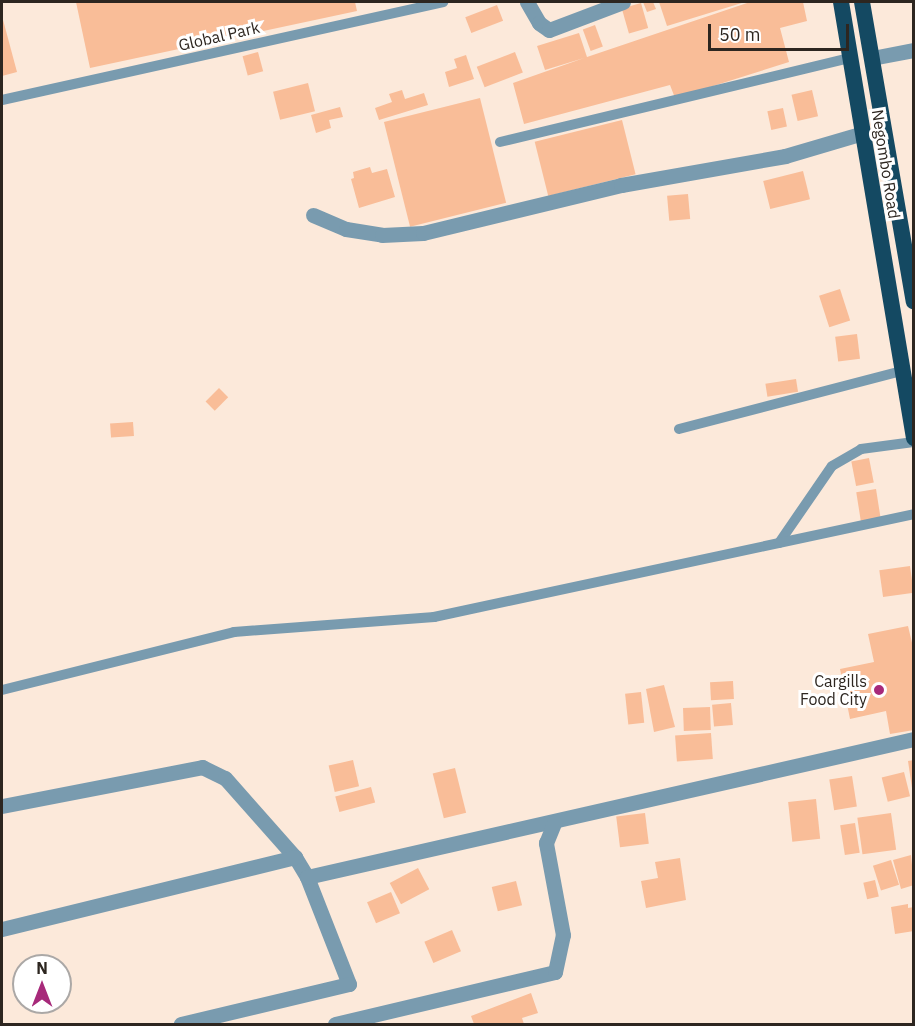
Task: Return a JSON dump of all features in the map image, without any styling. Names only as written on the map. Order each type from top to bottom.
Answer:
[{"type":"highway","name":"Negombo Road","points":[[842,2],[914,440]]},
{"type":"highway","name":"Negombo Road","points":[[862,2],[914,302]]},
{"type":"street","points":[[526,2],[539,23],[549,30],[623,2]]},
{"type":"street","points":[[872,58],[914,50]]},
{"type":"street","points":[[313,215],[346,229],[382,235],[423,233],[621,185],[785,156],[863,133]]},
{"type":"street","points":[[307,876],[554,823],[597,809],[914,739]]},
{"type":"street","points":[[2,806],[202,767],[225,778],[295,857],[307,876],[349,984],[181,1024]]},
{"type":"street","points":[[335,1024],[555,972],[563,934],[546,843],[554,823]]},
{"type":"street","points":[[2,929],[295,857]]},
{"type":"lane","name":"Global Park","points":[[2,100],[443,2]]},
{"type":"lane","points":[[500,142],[851,58]]},
{"type":"lane","points":[[679,429],[902,371]]},
{"type":"lane","points":[[779,543],[832,466],[861,449],[914,440]]},
{"type":"lane","points":[[2,690],[234,632],[434,617],[914,514]]},
{"type":"building","points":[[76,2],[355,2],[357,11],[90,68]]},
{"type":"building","points":[[643,2],[653,2],[656,9],[647,12]]},
{"type":"building","points":[[659,2],[745,2],[667,26]]},
{"type":"building","points":[[750,2],[803,2],[807,21],[780,28],[789,62],[675,98],[670,85],[524,124],[513,83],[584,58],[545,70],[537,46],[579,33],[587,57]]},
{"type":"building","points":[[641,3],[648,28],[629,34],[622,9]]},
{"type":"building","points":[[497,5],[503,21],[471,33],[465,17]]},
{"type":"building","points":[[2,16],[17,72],[2,76]]},
{"type":"building","points":[[595,25],[603,47],[591,51],[583,29]]},
{"type":"building","points":[[258,52],[263,71],[248,75],[243,56]]},
{"type":"building","points":[[515,52],[523,73],[485,87],[477,67]]},
{"type":"building","points":[[466,55],[474,79],[449,87],[445,72],[457,68],[454,59]]},
{"type":"building","points":[[308,83],[315,111],[280,120],[273,92]]},
{"type":"building","points":[[402,90],[405,99],[424,93],[428,105],[379,120],[375,108],[392,102],[389,94]]},
{"type":"building","points":[[812,90],[818,116],[798,121],[792,95]]},
{"type":"building","points":[[480,98],[506,203],[410,227],[384,122]]},
{"type":"building","points":[[340,107],[343,117],[329,120],[331,128],[316,133],[311,115]]},
{"type":"building","points":[[783,108],[787,127],[771,130],[767,111]]},
{"type":"building","points":[[622,120],[636,174],[548,196],[535,142]]},
{"type":"building","points":[[370,167],[372,173],[387,169],[395,197],[359,208],[351,179],[354,178],[353,172]]},
{"type":"building","points":[[803,171],[810,199],[770,209],[763,181]]},
{"type":"building","points":[[688,194],[690,219],[669,221],[667,196]]},
{"type":"building","points":[[840,289],[850,320],[829,327],[819,296]]},
{"type":"building","points":[[857,334],[860,359],[838,361],[835,337]]},
{"type":"building","points":[[796,379],[798,392],[767,397],[765,384]]},
{"type":"building","points":[[219,388],[228,397],[215,411],[206,401]]},
{"type":"building","points":[[133,422],[134,436],[111,438],[110,424]]},
{"type":"building","points":[[869,458],[874,483],[856,486],[851,461]]},
{"type":"building","points":[[876,489],[881,519],[861,522],[856,492]]},
{"type":"building","points":[[910,566],[914,593],[883,597],[879,570]]},
{"type":"building","name":"Cargills Food City","points":[[908,626],[914,651],[914,730],[890,734],[886,711],[850,719],[840,669],[874,662],[868,634]]},
{"type":"building","points":[[733,681],[734,699],[711,700],[710,682]]},
{"type":"building","points":[[664,685],[675,727],[654,732],[646,689]]},
{"type":"building","points":[[641,692],[644,723],[628,725],[625,694]]},
{"type":"building","points":[[731,703],[733,725],[714,727],[712,705]]},
{"type":"building","points":[[710,707],[711,730],[684,731],[683,708]]},
{"type":"building","points":[[711,733],[713,759],[677,761],[675,736]]},
{"type":"building","points":[[353,760],[359,786],[335,792],[329,766]]},
{"type":"building","points":[[914,760],[914,788],[912,788],[908,761]]},
{"type":"building","points":[[455,768],[466,813],[444,818],[433,774]]},
{"type":"building","points":[[904,772],[910,796],[888,802],[882,778]]},
{"type":"building","points":[[852,776],[857,807],[834,810],[829,780]]},
{"type":"building","points":[[371,787],[375,802],[339,812],[335,797]]},
{"type":"building","points":[[816,799],[820,839],[792,842],[788,802]]},
{"type":"building","points":[[645,813],[649,844],[620,847],[616,817]]},
{"type":"building","points":[[891,813],[896,850],[862,854],[857,818]]},
{"type":"building","points":[[855,823],[860,853],[845,855],[840,825]]},
{"type":"building","points":[[911,855],[914,885],[901,889],[893,860]]},
{"type":"building","points":[[680,858],[686,900],[646,908],[641,881],[658,878],[655,862]]},
{"type":"building","points":[[891,860],[899,885],[881,891],[873,866]]},
{"type":"building","points":[[418,868],[429,889],[401,904],[390,883]]},
{"type":"building","points":[[875,880],[879,897],[867,899],[863,883]]},
{"type":"building","points":[[516,881],[522,905],[498,911],[492,887]]},
{"type":"building","points":[[391,892],[400,913],[376,923],[367,902]]},
{"type":"building","points":[[908,904],[908,908],[914,907],[914,931],[895,934],[891,907]]},
{"type":"building","points":[[452,930],[461,951],[433,963],[424,942]]},
{"type":"building","points":[[531,993],[538,1013],[522,1018],[524,1024],[474,1024],[471,1016]]},
{"type":"place","name":"Cargills Food City","points":[[879,690]]}]
